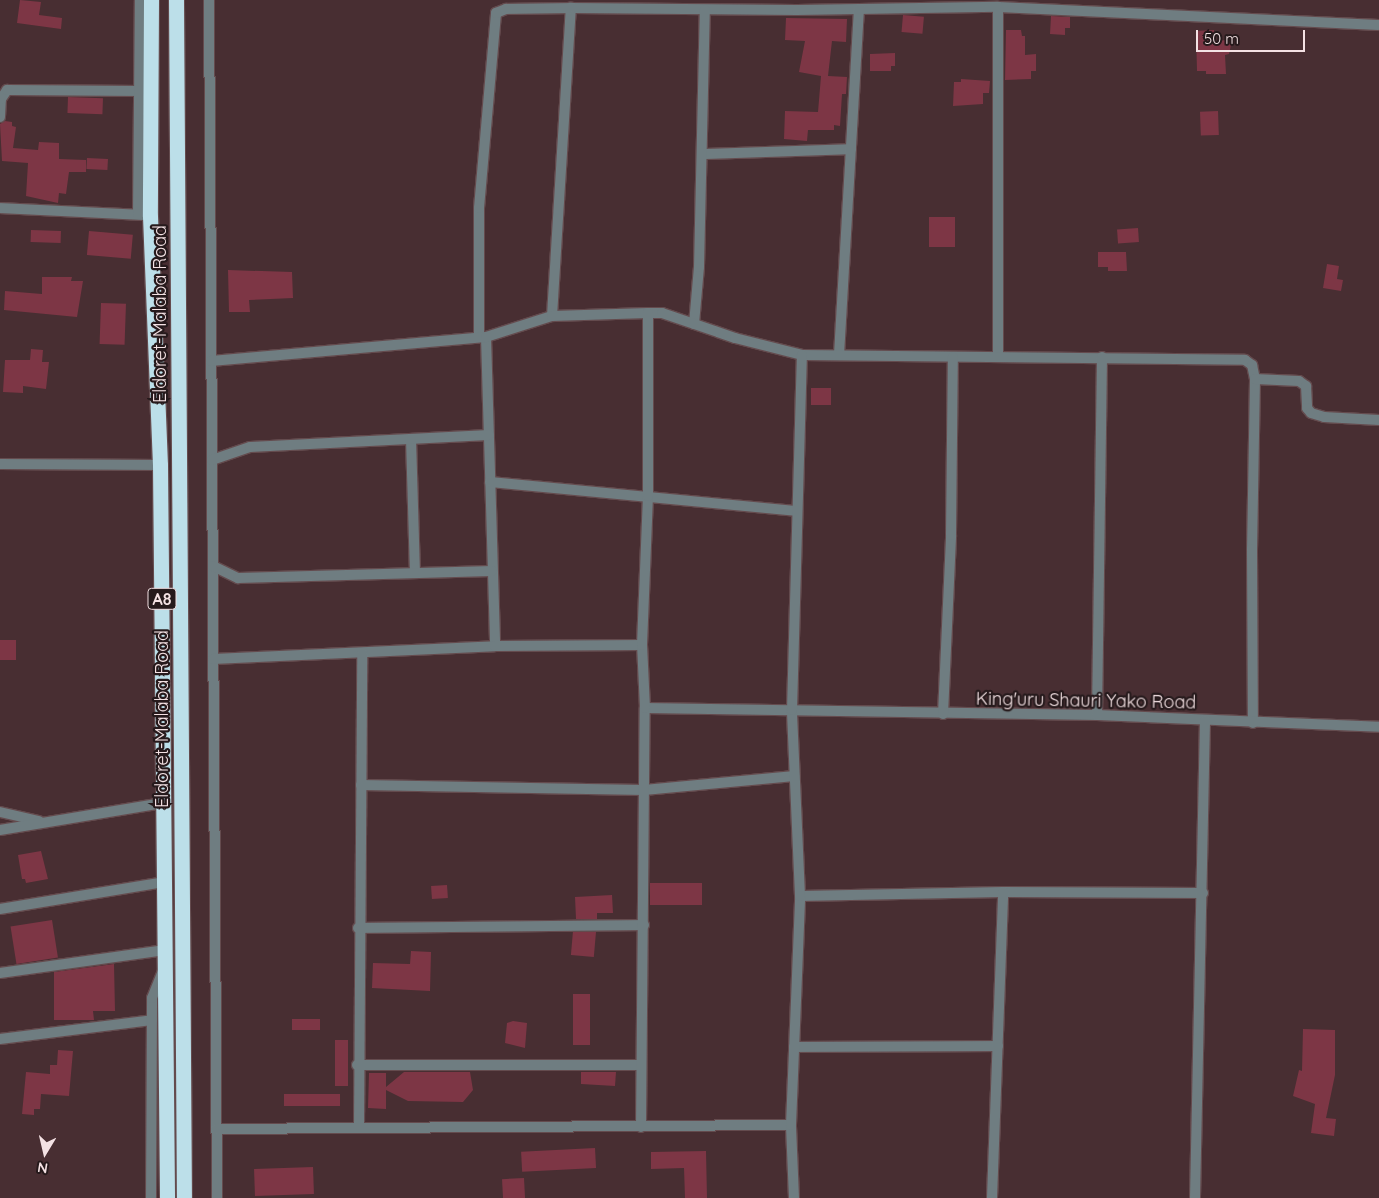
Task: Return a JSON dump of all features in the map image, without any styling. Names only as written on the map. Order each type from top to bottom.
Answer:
[{"type":"highway","name":"Eldoret-Malaba Road","points":[[151,0],[144,215],[160,465],[167,1198]]},
{"type":"highway","name":"Eldoret-Malaba Road","points":[[176,0],[184,1198]]},
{"type":"street","points":[[0,208],[144,215],[140,0]]},
{"type":"street","points":[[209,0],[217,1198]]},
{"type":"street","points":[[495,646],[489,435],[482,337],[480,208],[496,13],[506,9],[705,10],[796,5],[859,10],[929,4],[1379,25]]},
{"type":"street","points":[[998,7],[998,357]]},
{"type":"street","points":[[552,316],[571,8]]},
{"type":"street","points":[[694,324],[703,154],[705,10]]},
{"type":"street","points":[[839,356],[859,10]]},
{"type":"street","points":[[0,117],[1,99],[7,90],[141,91]]},
{"type":"street","points":[[703,154],[851,149]]},
{"type":"street","points":[[211,361],[482,337],[552,316],[648,313],[662,313],[802,355],[1245,360],[1252,365],[1255,379],[1252,549],[1253,723]]},
{"type":"street","points":[[641,1127],[645,708],[642,645],[648,496],[648,313]]},
{"type":"street","points":[[794,1198],[791,1125],[800,896],[792,710],[796,511],[802,355]]},
{"type":"street","points":[[943,714],[951,535],[953,357]]},
{"type":"street","points":[[1097,715],[1102,357]]},
{"type":"street","points":[[1255,379],[1300,382],[1306,386],[1311,413],[1324,418],[1379,420]]},
{"type":"street","points":[[212,460],[250,447],[489,435]]},
{"type":"street","points":[[411,439],[415,573]]},
{"type":"street","points":[[0,464],[160,465]]},
{"type":"street","points":[[490,482],[796,511]]},
{"type":"street","points":[[213,566],[238,578],[492,571]]},
{"type":"street","points":[[213,660],[495,646],[642,645]]},
{"type":"street","points":[[359,1126],[357,1066],[362,653]]},
{"type":"street","name":"King'uru Shauri Yako Road","points":[[645,708],[1097,715],[1379,727]]},
{"type":"street","points":[[1195,1198],[1203,893],[1205,720]]},
{"type":"street","points":[[361,785],[644,790],[794,776]]},
{"type":"street","points":[[0,830],[163,803]]},
{"type":"street","points":[[0,812],[50,822]]},
{"type":"street","points":[[0,909],[164,882]]},
{"type":"street","points":[[800,896],[1003,892],[1203,893]]},
{"type":"street","points":[[992,1198],[1003,892]]},
{"type":"street","points":[[358,928],[644,925]]},
{"type":"street","points":[[0,973],[165,950]]},
{"type":"street","name":"Eldoret-Malaba Road","points":[[152,1198],[152,1020],[156,983],[165,968]]},
{"type":"street","points":[[0,1039],[152,1020]]},
{"type":"street","points":[[794,1047],[998,1046]]},
{"type":"street","points":[[357,1066],[642,1065]]},
{"type":"street","points":[[216,1130],[359,1126],[641,1127],[791,1125]]},
{"type":"building","points":[[20,0],[41,2],[39,15],[62,18],[61,29],[17,23]]},
{"type":"building","points":[[903,15],[924,17],[922,34],[902,32]]},
{"type":"building","points":[[1051,16],[1070,17],[1070,28],[1065,28],[1065,35],[1050,34]]},
{"type":"building","points":[[786,18],[847,19],[846,42],[832,41],[828,76],[847,77],[846,94],[842,94],[840,126],[834,125],[834,130],[808,130],[807,141],[784,139],[785,111],[818,112],[821,76],[799,72],[805,41],[785,40]]},
{"type":"building","points":[[1006,30],[1021,30],[1022,36],[1025,36],[1025,55],[1036,54],[1036,71],[1031,71],[1031,79],[1005,80]]},
{"type":"building","points":[[1214,30],[1215,41],[1227,40],[1231,45],[1229,54],[1225,55],[1226,74],[1206,74],[1206,71],[1197,71],[1196,31]]},
{"type":"building","points":[[895,53],[895,66],[891,66],[891,71],[870,71],[870,54]]},
{"type":"building","points":[[961,79],[990,81],[989,93],[983,93],[983,104],[953,106],[954,82],[961,82]]},
{"type":"building","points":[[68,97],[103,98],[102,114],[67,113]]},
{"type":"building","points":[[1218,111],[1219,135],[1201,136],[1200,112]]},
{"type":"building","points":[[5,121],[12,122],[12,126],[16,127],[13,148],[38,150],[39,142],[59,143],[59,159],[86,160],[86,172],[69,172],[66,194],[59,193],[58,203],[26,196],[28,163],[2,161],[0,124]]},
{"type":"building","points":[[87,158],[108,159],[107,170],[86,169]]},
{"type":"building","points":[[929,217],[955,217],[955,247],[929,247]]},
{"type":"building","points":[[1138,228],[1139,242],[1118,243],[1117,229]]},
{"type":"building","points":[[31,230],[61,231],[61,243],[31,242]]},
{"type":"building","points":[[89,231],[133,235],[131,259],[87,255]]},
{"type":"building","points":[[1098,252],[1126,252],[1127,271],[1108,271],[1108,267],[1098,267]]},
{"type":"building","points":[[1327,264],[1339,266],[1337,279],[1343,280],[1341,291],[1323,288]]},
{"type":"building","points":[[228,270],[292,272],[293,298],[249,300],[250,312],[229,312]]},
{"type":"building","points":[[42,277],[72,277],[71,281],[83,281],[77,317],[4,310],[5,291],[42,294]]},
{"type":"building","points":[[101,303],[126,304],[125,345],[100,344]]},
{"type":"building","points":[[31,349],[43,350],[42,362],[49,362],[46,389],[23,386],[23,393],[3,392],[5,360],[30,360]]},
{"type":"building","points":[[811,388],[831,388],[831,405],[811,405]]},
{"type":"building","points":[[0,640],[16,640],[16,660],[0,660]]},
{"type":"building","points":[[41,851],[48,879],[26,883],[25,879],[22,879],[18,855]]},
{"type":"building","points":[[650,883],[702,883],[702,905],[650,905]]},
{"type":"building","points":[[447,885],[448,898],[432,899],[431,886]]},
{"type":"building","points":[[612,895],[613,913],[597,913],[597,919],[576,919],[575,897]]},
{"type":"building","points":[[52,920],[58,958],[16,964],[11,927]]},
{"type":"building","points":[[573,930],[596,932],[594,957],[571,955]]},
{"type":"building","points":[[411,951],[431,952],[430,991],[372,988],[373,963],[410,964]]},
{"type":"building","points":[[114,964],[115,1011],[93,1011],[94,1020],[54,1020],[54,972]]},
{"type":"building","points":[[573,994],[590,994],[590,1045],[573,1045]]},
{"type":"building","points":[[292,1019],[320,1019],[320,1030],[292,1030]]},
{"type":"building","points":[[513,1021],[527,1023],[525,1048],[505,1043],[507,1023]]},
{"type":"building","points":[[1303,1029],[1335,1030],[1335,1075],[1326,1118],[1336,1119],[1334,1136],[1311,1133],[1315,1104],[1293,1096],[1299,1070],[1302,1071]]},
{"type":"building","points":[[335,1040],[348,1040],[348,1086],[335,1086]]},
{"type":"building","points":[[58,1050],[73,1051],[69,1096],[41,1094],[40,1109],[34,1109],[34,1115],[22,1114],[26,1072],[50,1074],[50,1065],[57,1065]]},
{"type":"building","points":[[404,1072],[470,1072],[473,1090],[463,1102],[408,1101],[386,1090],[386,1109],[368,1108],[369,1073],[386,1073],[386,1087]]},
{"type":"building","points":[[581,1072],[616,1072],[615,1086],[581,1084]]},
{"type":"building","points":[[284,1094],[340,1094],[340,1106],[284,1106]]},
{"type":"building","points":[[595,1148],[596,1168],[522,1172],[521,1152]]},
{"type":"building","points":[[706,1151],[707,1198],[685,1198],[684,1168],[651,1169],[651,1152]]},
{"type":"building","points":[[313,1167],[314,1194],[255,1196],[254,1169]]},
{"type":"building","points":[[524,1178],[525,1198],[503,1198],[502,1179]]}]
